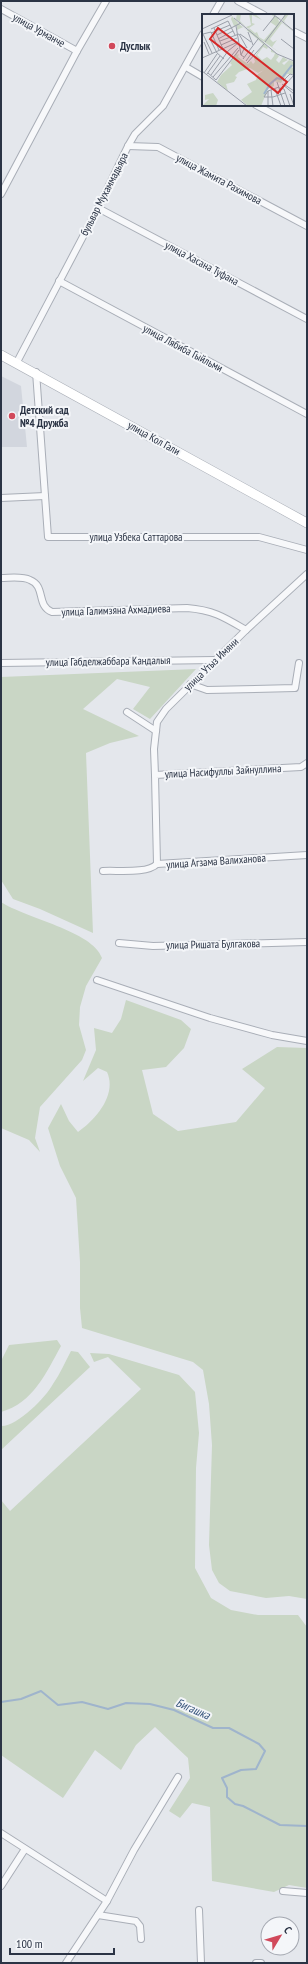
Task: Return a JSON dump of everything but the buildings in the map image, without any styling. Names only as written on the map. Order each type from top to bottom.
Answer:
[{"type":"street","points":[[1,194],[77,51],[106,1]]},
{"type":"street","points":[[214,14],[221,1]]},
{"type":"street","points":[[238,1],[262,14]]},
{"type":"street","points":[[1,17],[3,10]]},
{"type":"street","name":"улица Урманче","points":[[3,10],[77,51]]},
{"type":"street","points":[[294,32],[307,38]]},
{"type":"street","name":"бульвар Мухаммадьяра","points":[[17,362],[98,208],[128,146],[135,134],[163,106],[202,36]]},
{"type":"street","points":[[186,67],[202,76]]},
{"type":"street","points":[[258,106],[307,132]]},
{"type":"street","name":"улица Жамита Рахимова","points":[[128,146],[158,147],[307,226]]},
{"type":"street","name":"улица Хасана Туфана","points":[[98,208],[307,319]]},
{"type":"street","name":"улица Лябиба Гыйльми","points":[[59,281],[307,414]]},
{"type":"street","name":"улица Кол Гали","points":[[1,355],[36,372],[307,523]]},
{"type":"street","points":[[1,498],[45,496],[36,372]]},
{"type":"street","name":"улица Узбека Саттарова","points":[[45,496],[48,538],[259,537],[307,550]]},
{"type":"street","name":"улица Утыз Имяни","points":[[156,775],[154,748],[157,722],[166,709],[246,630],[307,574]]},
{"type":"street","name":"улица Галимзяна Ахмадиева","points":[[1,578],[25,578],[32,580],[41,592],[43,606],[52,612],[187,608],[208,610],[246,630]]},
{"type":"street","name":"улица Габделжаббара Кандалыя","points":[[1,663],[215,660]]},
{"type":"street","points":[[190,684],[207,690],[295,688],[299,663]]},
{"type":"street","points":[[127,712],[156,731]]},
{"type":"street","name":"улица Насифуллы Зайнуллина","points":[[157,864],[156,775],[301,767],[307,763]]},
{"type":"street","name":"улица Агзама Валиханова","points":[[103,870],[145,870],[153,869],[157,864],[307,854]]},
{"type":"street","name":"улица Ришата Булгакова","points":[[119,943],[153,946],[307,942]]},
{"type":"street","points":[[97,980],[210,1018],[272,1035],[307,1041]]},
{"type":"street","points":[[66,1963],[107,1901],[134,1850],[178,1777]]},
{"type":"street","points":[[1,1833],[107,1901]]},
{"type":"street","points":[[1,1886],[26,1849]]},
{"type":"street","points":[[283,1891],[307,1893]]},
{"type":"street","points":[[199,1910],[201,1963]]},
{"type":"street","points":[[98,1915],[136,1921],[140,1926],[141,1939]]},
{"type":"shaded area","name":"Детский сад №4 Дружба","points":[[1,376],[21,386],[27,447],[1,447]]},
{"type":"green space","points":[[196,669],[150,719],[133,709],[150,687],[117,679],[83,709],[139,736],[110,743],[86,753],[93,933],[40,909],[13,899],[1,880],[1,677]]},
{"type":"green space","points":[[1,902],[86,940],[96,948],[102,958],[86,986],[80,1007],[79,1025],[86,1050],[82,1060],[40,1107],[35,1138],[40,1152],[29,1140],[1,1128]]},
{"type":"green space","points":[[126,1000],[181,1020],[191,1029],[184,1048],[166,1067],[142,1070],[153,1114],[178,1131],[236,1122],[265,1088],[242,1069],[277,1047],[307,1048],[307,1599],[289,1596],[266,1598],[230,1591],[219,1583],[212,1570],[209,1545],[212,1445],[209,1404],[203,1370],[193,1362],[82,1328],[76,1198],[60,1166],[48,1128],[61,1104],[69,1121],[78,1132],[92,1120],[103,1105],[109,1089],[107,1072],[98,1068],[83,1081],[96,1050],[94,1028],[112,1033],[121,1019]]},
{"type":"green space","points":[[57,1340],[61,1346],[37,1386],[22,1402],[1,1412],[1,1361],[9,1345]]},
{"type":"green space","points":[[71,1351],[78,1352],[90,1367],[1,1450],[1,1426],[15,1422],[23,1417],[38,1403],[56,1380]]},
{"type":"green space","points":[[90,1353],[109,1354],[179,1375],[195,1392],[199,1433],[196,1468],[195,1568],[211,1598],[231,1610],[258,1615],[298,1615],[307,1627],[307,1888],[289,1885],[274,1892],[212,1881],[210,1807],[192,1803],[180,1818],[169,1811],[190,1778],[188,1758],[155,1727],[136,1745],[121,1770],[95,1750],[63,1798],[1,1755],[1,1500],[10,1511],[141,1389],[108,1357],[94,1362]]},
{"type":"waterway","name":"Бигашка","points":[[1,1702],[21,1699],[41,1691],[58,1705],[82,1702],[108,1709],[126,1703],[150,1704],[174,1710],[213,1728],[229,1728],[259,1744],[265,1751],[256,1769],[241,1770],[222,1778],[227,1788],[227,1797],[235,1804],[243,1806],[280,1825],[307,1826]]},
{"type":"place","name":"Дуслык","points":[[112,46]]},
{"type":"place","name":"Детский сад №4 Дружба","points":[[12,416]]}]
